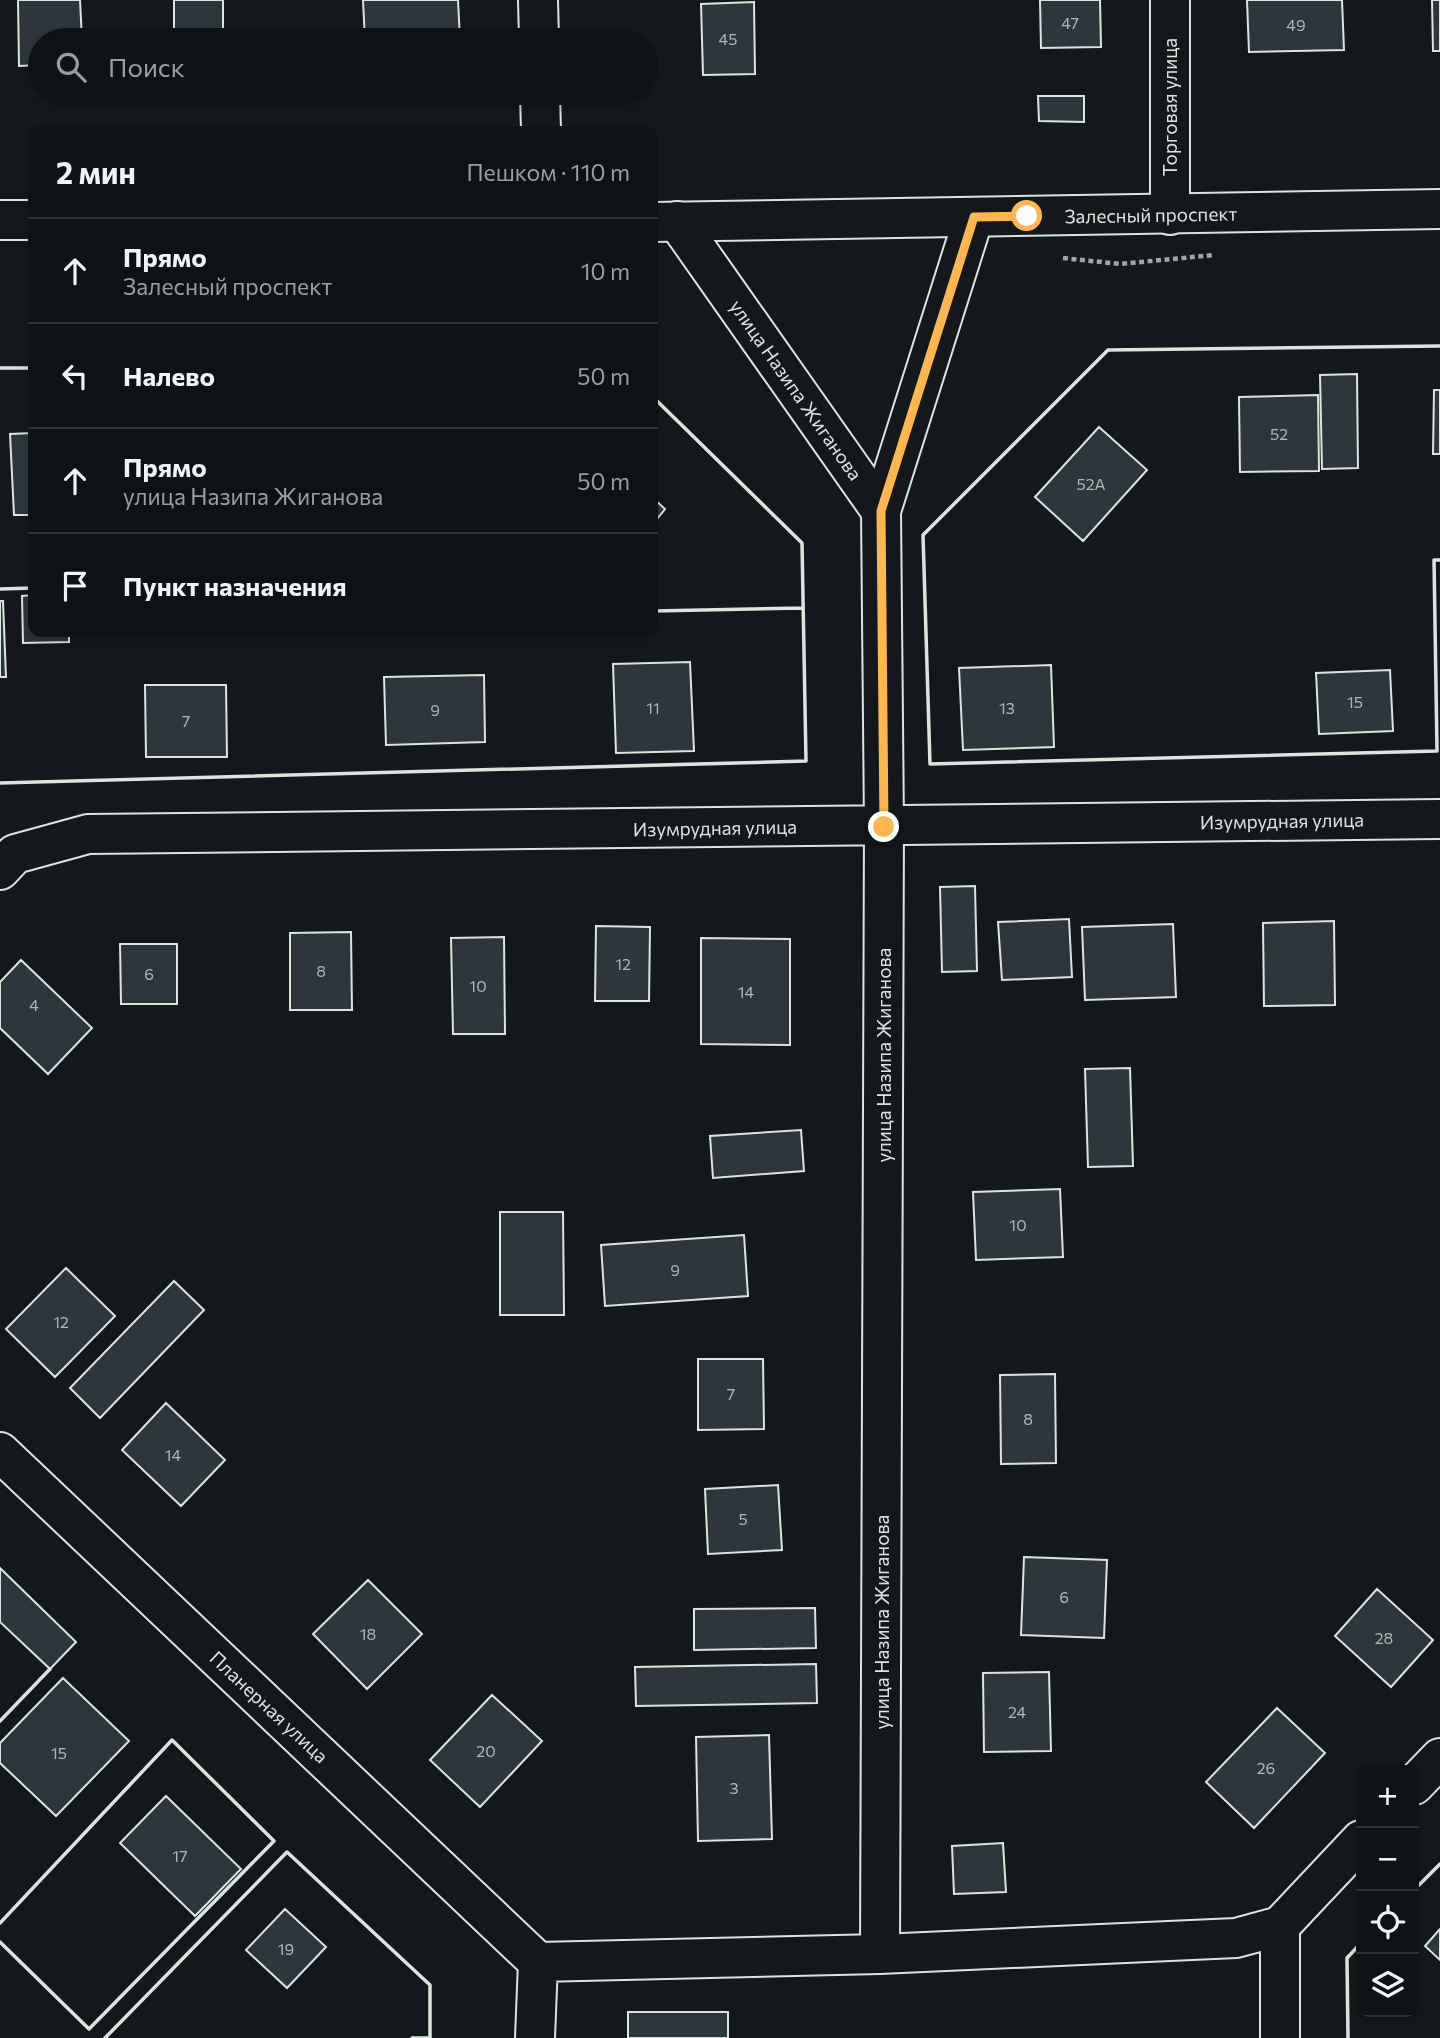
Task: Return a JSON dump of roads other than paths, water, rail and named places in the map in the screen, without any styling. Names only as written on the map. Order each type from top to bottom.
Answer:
[{"type":"street","points":[[538,0],[539,28]]},
{"type":"street","name":"Торговая улица","points":[[1170,0],[1170,215]]},
{"type":"street","points":[[540,105],[541,126]]},
{"type":"street","name":"Залесный проспект","points":[[665,221],[1440,209]]},
{"type":"street","points":[[881,511],[974,217]]},
{"type":"street","points":[[0,220],[28,220]]},
{"type":"street","name":"улица Назипа Жиганова","points":[[665,221],[881,511],[884,827],[880,1954]]},
{"type":"street","name":"Изумрудная улица","points":[[0,870],[15,855],[88,834],[1440,819]]},
{"type":"street","name":"Планерная улица","points":[[0,1452],[538,1962]]},
{"type":"street","points":[[1419,1780],[1440,1758]]},
{"type":"street","points":[[535,2038],[538,1962],[880,1954],[1236,1938],[1280,1926],[1356,1845]]},
{"type":"street","points":[[1280,1926],[1280,2038]]}]
